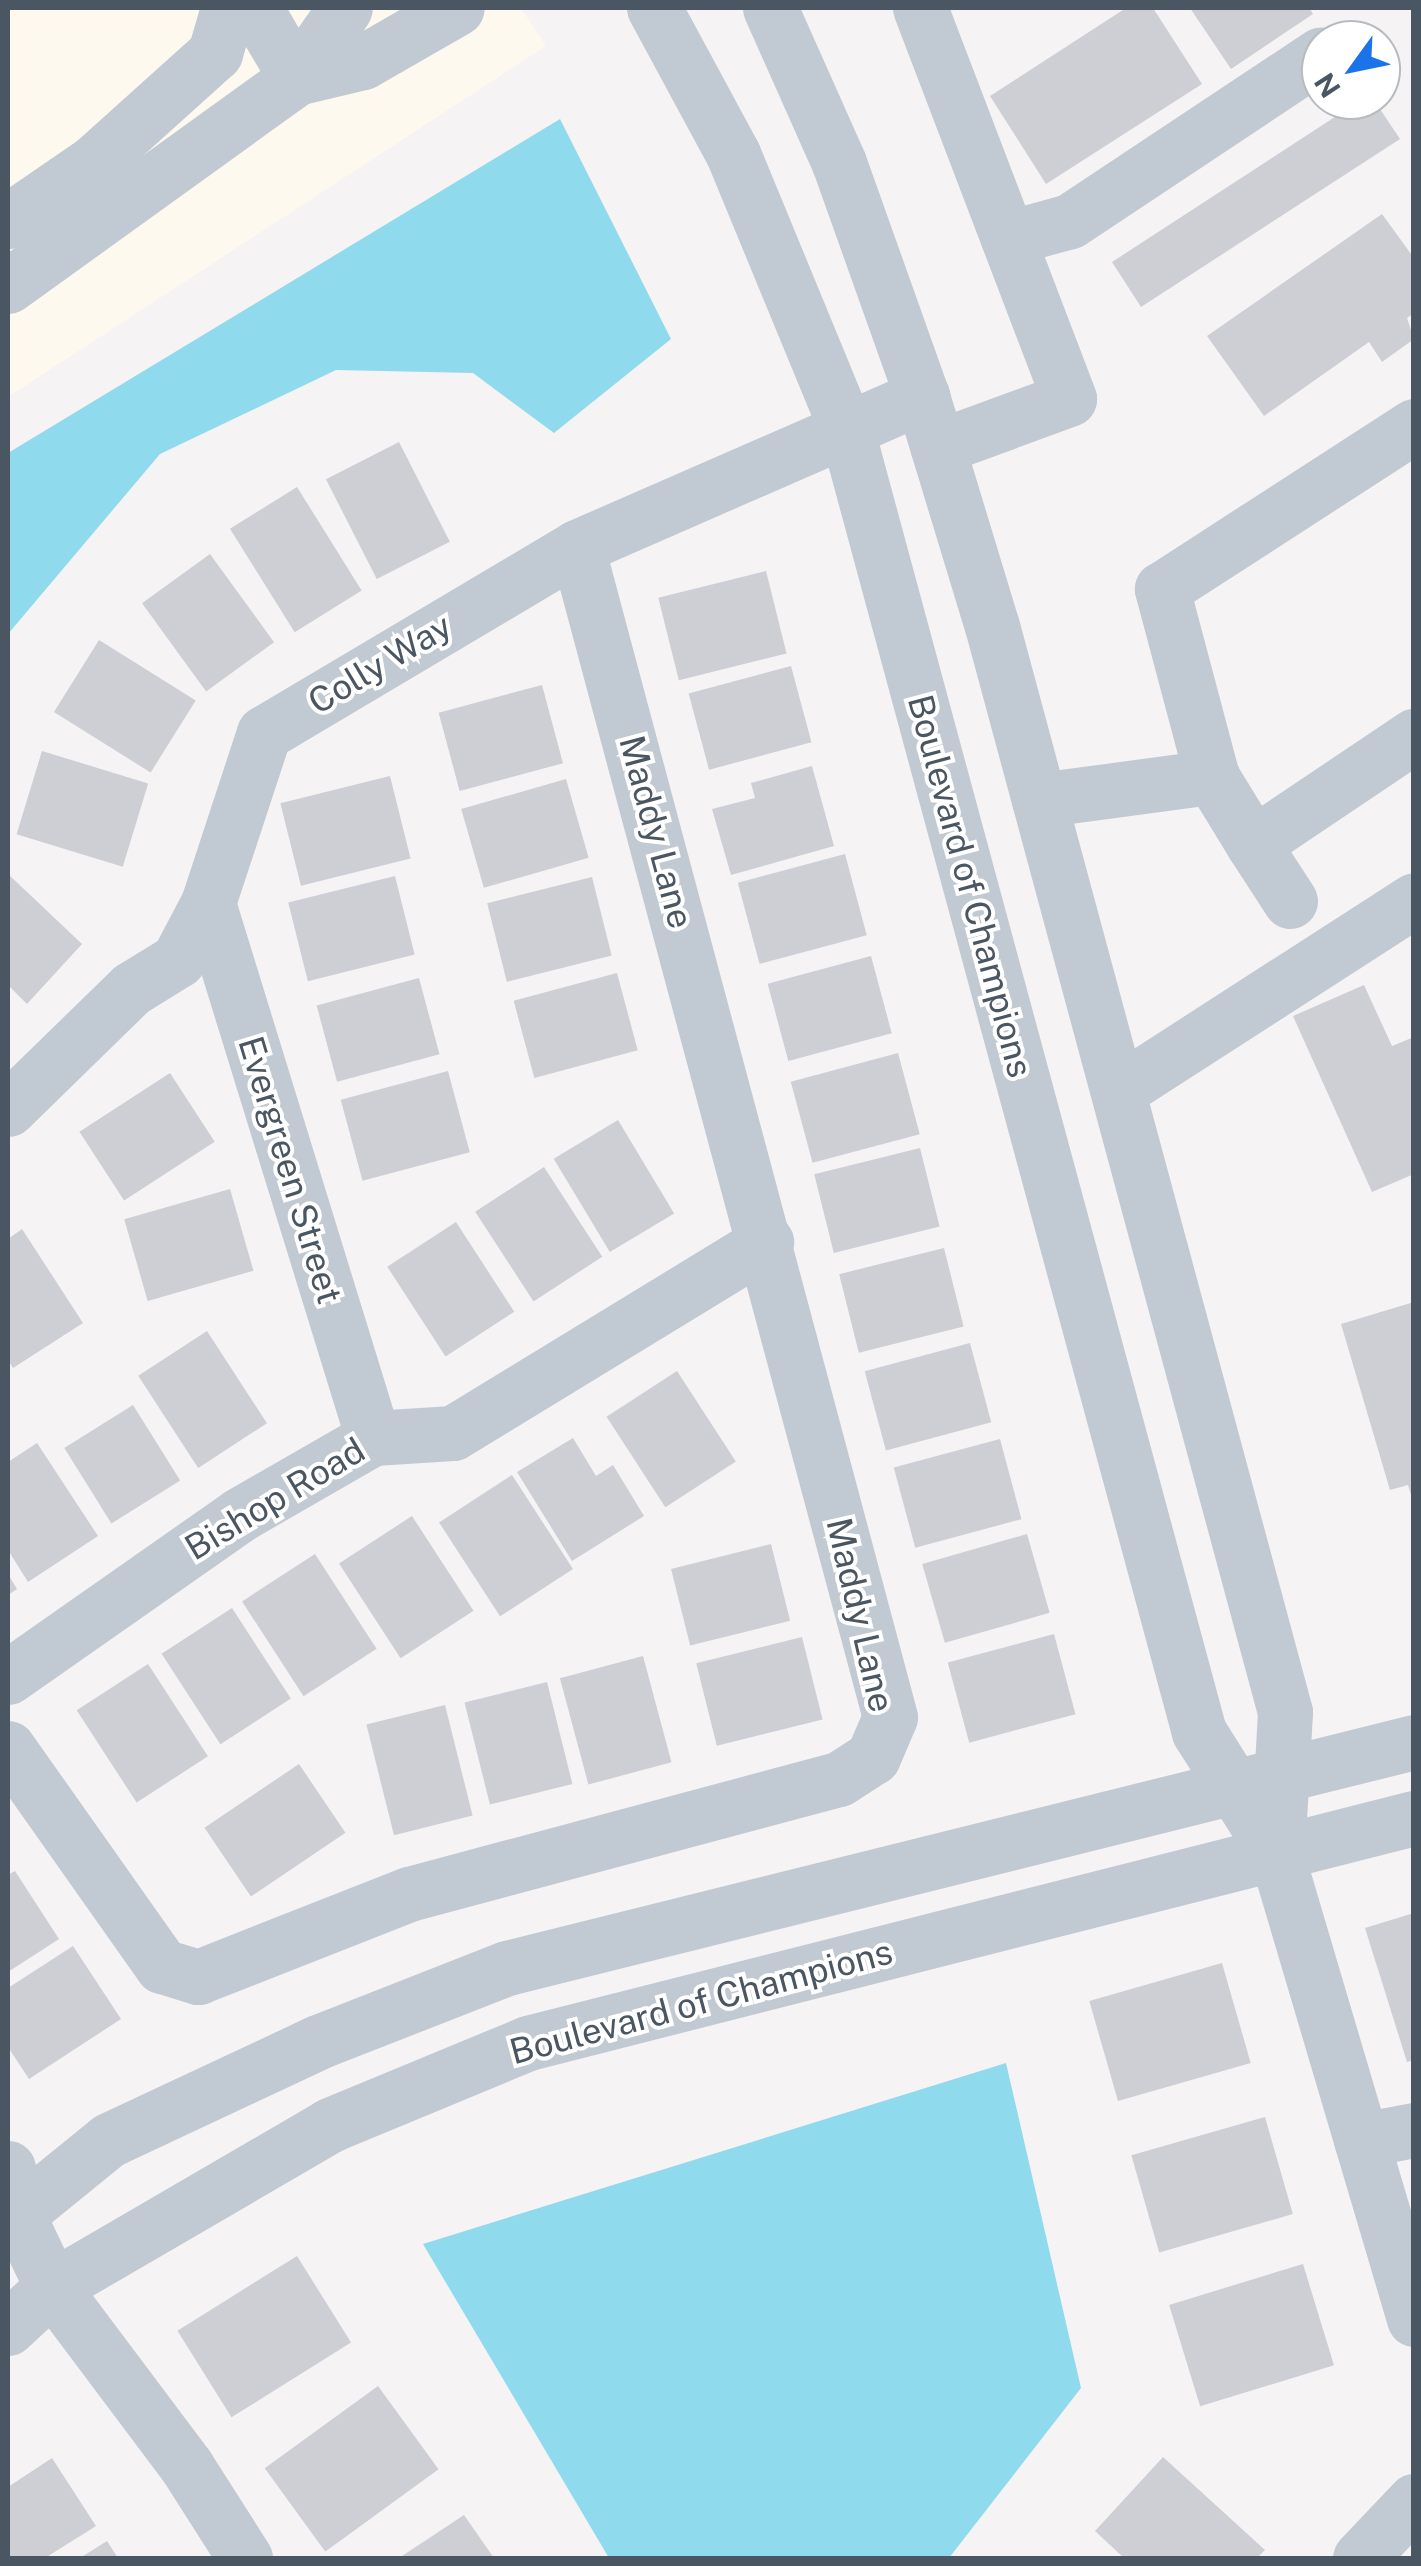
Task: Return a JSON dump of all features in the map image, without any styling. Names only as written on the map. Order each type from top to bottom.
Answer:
[{"type":"street","points":[[8,221],[94,162],[215,53],[228,8]]},
{"type":"street","points":[[256,8],[296,78]]},
{"type":"street","points":[[8,286],[296,78],[345,8]]},
{"type":"street","points":[[296,78],[363,62],[456,8]]},
{"type":"street","name":"Boulevard of Champions","points":[[654,8],[734,154],[846,431],[1199,1732],[1256,1778]]},
{"type":"street","points":[[770,8],[840,163],[922,396],[1039,800],[1285,1712],[1256,1778],[1414,2319]]},
{"type":"street","points":[[920,8],[1069,399],[938,447]]},
{"type":"street","points":[[1008,238],[1070,221],[1301,67]]},
{"type":"street","name":"Colly Way","points":[[8,1110],[131,988],[178,960],[208,903],[264,733],[577,547],[922,396]]},
{"type":"street","points":[[1290,901],[1212,777],[1162,590],[1414,426]]},
{"type":"street","name":"Maddy Lane","points":[[8,1748],[162,1966],[198,1977],[409,1894],[839,1779],[873,1757],[890,1717],[577,547]]},
{"type":"street","points":[[1253,844],[1414,736]]},
{"type":"street","points":[[1039,800],[1212,777]]},
{"type":"street","points":[[1118,1092],[1414,900]]},
{"type":"street","name":"Evergreen Street","points":[[208,903],[373,1438]]},
{"type":"street","name":"Bishop Road","points":[[8,1677],[239,1515],[373,1438],[453,1434],[766,1242]]},
{"type":"street","points":[[245,2558],[187,2467],[52,2287],[10,2204],[109,2140],[318,2042],[507,1968],[1256,1778],[1414,1742]]},
{"type":"street","name":"Boulevard of Champions","points":[[8,2328],[52,2287],[330,2126],[528,2042],[1277,1856],[1414,1818]]},
{"type":"street","points":[[1361,2140],[1414,2130]]},
{"type":"street","points":[[1360,2558],[1414,2501]]},
{"type":"shaded area","points":[[8,8],[521,8],[546,46],[8,397]]},
{"type":"water","points":[[560,119],[671,339],[554,433],[473,373],[336,370],[160,454],[8,634],[8,453]]},
{"type":"water","points":[[1006,2063],[1081,2388],[949,2558],[609,2558],[423,2244]]},
{"type":"building","points":[[1126,8],[1153,8],[1202,84],[1046,184],[990,96]]},
{"type":"building","points":[[1190,8],[1309,8],[1313,14],[1231,69]]},
{"type":"building","points":[[1330,120],[1387,120],[1400,139],[1141,307],[1112,262]]},
{"type":"building","points":[[1382,214],[1414,258],[1414,313],[1407,318],[1414,339],[1382,362],[1369,342],[1264,416],[1207,336]]},
{"type":"building","points":[[399,442],[450,542],[377,579],[326,479]]},
{"type":"building","points":[[297,487],[362,590],[295,632],[230,529]]},
{"type":"building","points":[[210,554],[274,642],[206,692],[142,603]]},
{"type":"building","points":[[766,571],[787,653],[679,680],[658,598]]},
{"type":"building","points":[[99,640],[196,700],[151,772],[54,712]]},
{"type":"building","points":[[791,666],[811,742],[709,770],[689,693]]},
{"type":"building","points":[[542,685],[563,763],[460,791],[439,713]]},
{"type":"building","points":[[42,751],[148,783],[123,867],[17,834]]},
{"type":"building","points":[[812,766],[834,846],[731,875],[712,809],[755,798],[751,783]]},
{"type":"building","points":[[390,776],[411,858],[301,886],[280,803]]},
{"type":"building","points":[[566,779],[589,858],[484,888],[461,809]]},
{"type":"building","points":[[845,854],[867,935],[760,964],[738,883]]},
{"type":"building","points":[[8,874],[82,944],[27,1004],[8,985]]},
{"type":"building","points":[[395,876],[415,955],[308,981],[288,903]]},
{"type":"building","points":[[592,877],[612,956],[507,982],[487,903]]},
{"type":"building","points":[[871,956],[892,1033],[788,1061],[768,984]]},
{"type":"building","points":[[617,973],[638,1050],[534,1078],[514,1001]]},
{"type":"building","points":[[419,978],[439,1054],[337,1082],[317,1005]]},
{"type":"building","points":[[1364,985],[1392,1046],[1414,1037],[1414,1174],[1372,1192],[1293,1016]]},
{"type":"building","points":[[898,1053],[920,1134],[813,1163],[791,1082]]},
{"type":"building","points":[[448,1071],[470,1152],[363,1181],[341,1100]]},
{"type":"building","points":[[170,1073],[215,1142],[124,1201],[79,1132]]},
{"type":"building","points":[[618,1120],[674,1213],[610,1252],[554,1159]]},
{"type":"building","points":[[920,1148],[940,1227],[834,1253],[814,1174]]},
{"type":"building","points":[[544,1167],[602,1257],[534,1301],[475,1212]]},
{"type":"building","points":[[230,1189],[253,1271],[148,1301],[124,1219]]},
{"type":"building","points":[[456,1222],[514,1312],[446,1356],[387,1267]]},
{"type":"building","points":[[22,1229],[83,1323],[13,1368],[8,1360],[8,1239]]},
{"type":"building","points":[[944,1248],[964,1327],[859,1353],[839,1274]]},
{"type":"building","points":[[1414,1302],[1413,1501],[1408,1485],[1390,1490],[1341,1324]]},
{"type":"building","points":[[207,1331],[267,1423],[198,1468],[138,1376]]},
{"type":"building","points":[[970,1343],[991,1422],[886,1450],[865,1371]]},
{"type":"building","points":[[677,1371],[736,1462],[665,1507],[607,1417]]},
{"type":"building","points":[[133,1405],[180,1480],[111,1523],[64,1448]]},
{"type":"building","points":[[573,1438],[596,1476],[613,1465],[644,1516],[572,1561],[517,1472]]},
{"type":"building","points":[[1000,1439],[1021,1519],[915,1548],[894,1467]]},
{"type":"building","points":[[37,1443],[98,1536],[28,1582],[8,1550],[8,1462]]},
{"type":"building","points":[[512,1475],[573,1569],[500,1616],[439,1522]]},
{"type":"building","points":[[412,1516],[474,1611],[401,1658],[339,1563]]},
{"type":"building","points":[[1027,1534],[1050,1613],[945,1643],[922,1564]]},
{"type":"building","points":[[771,1544],[790,1621],[690,1646],[671,1569]]},
{"type":"building","points":[[315,1554],[377,1649],[304,1696],[242,1601]]},
{"type":"building","points":[[8,1574],[17,1589],[8,1595]]},
{"type":"building","points":[[232,1608],[291,1699],[220,1744],[162,1654]]},
{"type":"building","points":[[1054,1634],[1075,1714],[969,1743],[948,1662]]},
{"type":"building","points":[[802,1637],[823,1719],[717,1746],[696,1663]]},
{"type":"building","points":[[643,1656],[671,1762],[588,1785],[560,1678]]},
{"type":"building","points":[[148,1664],[208,1756],[137,1803],[77,1710]]},
{"type":"building","points":[[547,1682],[572,1784],[490,1804],[465,1703]]},
{"type":"building","points":[[445,1705],[473,1816],[394,1835],[366,1725]]},
{"type":"building","points":[[299,1764],[345,1833],[251,1897],[204,1828]]},
{"type":"building","points":[[15,1871],[59,1939],[8,1972],[8,1875]]},
{"type":"building","points":[[1414,1913],[1414,2060],[1407,2062],[1365,1928]]},
{"type":"building","points":[[73,1946],[121,2019],[29,2079],[8,2047],[8,1988]]},
{"type":"building","points":[[1222,1963],[1251,2063],[1118,2101],[1089,2001]]},
{"type":"building","points":[[1265,2117],[1293,2214],[1159,2252],[1131,2155]]},
{"type":"building","points":[[297,2256],[351,2343],[231,2417],[177,2331]]},
{"type":"building","points":[[1303,2264],[1334,2365],[1200,2406],[1169,2305]]},
{"type":"building","points":[[378,2386],[439,2469],[325,2552],[265,2468]]},
{"type":"building","points":[[1163,2457],[1265,2550],[1257,2558],[1124,2558],[1095,2531]]},
{"type":"building","points":[[52,2458],[96,2526],[45,2558],[8,2558],[8,2487]]},
{"type":"building","points":[[464,2515],[494,2558],[399,2558]]},
{"type":"building","points":[[107,2541],[118,2558],[80,2558]]}]
